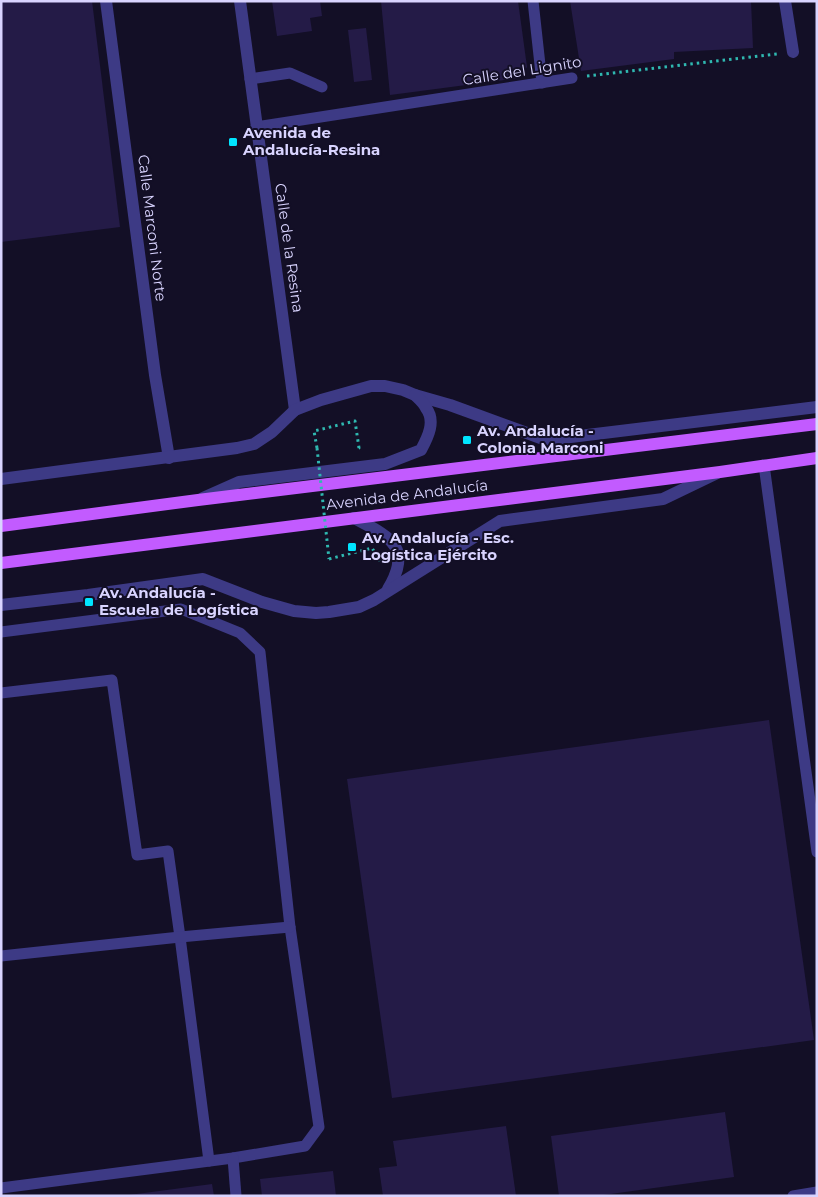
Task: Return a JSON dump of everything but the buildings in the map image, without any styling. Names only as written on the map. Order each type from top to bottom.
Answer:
[{"type":"main road","name":"Avenida de Andalucía","points":[[1,526],[817,424]]},
{"type":"main road","name":"Avenida de Andalucía","points":[[1,563],[720,472],[817,458]]},
{"type":"street","name":"Calle Marconi Norte","points":[[106,1],[153,365],[169,458]]},
{"type":"street","name":"Calle de la Resina","points":[[240,1],[295,410]]},
{"type":"street","points":[[785,1],[793,52]]},
{"type":"street","points":[[1,479],[169,458],[254,444],[272,432],[295,410],[321,400],[371,386],[385,386],[404,390],[546,440],[817,408]]},
{"type":"street","name":"Avenida de Andalucía","points":[[198,500],[240,482],[385,464],[421,450],[428,438],[431,425],[427,408],[416,395]]},
{"type":"street","points":[[1,605],[203,579],[262,602],[294,611],[323,613],[359,607],[374,600],[500,521],[663,499],[720,472]]},
{"type":"street","points":[[354,518],[381,532],[395,545],[399,566],[387,591]]},
{"type":"lane","points":[[532,1],[542,83]]},
{"type":"lane","points":[[250,79],[290,73],[322,87]]},
{"type":"lane","name":"Calle del Lignito","points":[[256,127],[572,78]]},
{"type":"lane","points":[[764,465],[817,852]]},
{"type":"lane","points":[[1,632],[181,609],[240,632],[260,652],[290,927],[319,1127],[305,1146],[232,1158],[1,1188]]},
{"type":"lane","points":[[1,693],[112,680],[137,854],[168,851],[209,1161]]},
{"type":"lane","points":[[1,956],[290,927]]},
{"type":"lane","points":[[232,1158],[236,1196]]},
{"type":"lane","points":[[793,1196],[817,1192]]},
{"type":"path","name":"Calle del Lignito","points":[[572,78],[793,52]]},
{"type":"path","points":[[358,448],[355,421],[314,431],[329,559],[372,548],[380,562],[378,568]]},
{"type":"place","name":"Avenida de Andalucía-Resina","points":[[233,142]]},
{"type":"place","name":"Av. Andalucía - Colonia Marconi","points":[[467,440]]},
{"type":"place","name":"Av. Andalucía - Esc. Logística Ejército","points":[[352,547]]},
{"type":"place","name":"Av. Andalucía - Escuela de Logística","points":[[89,602]]}]
